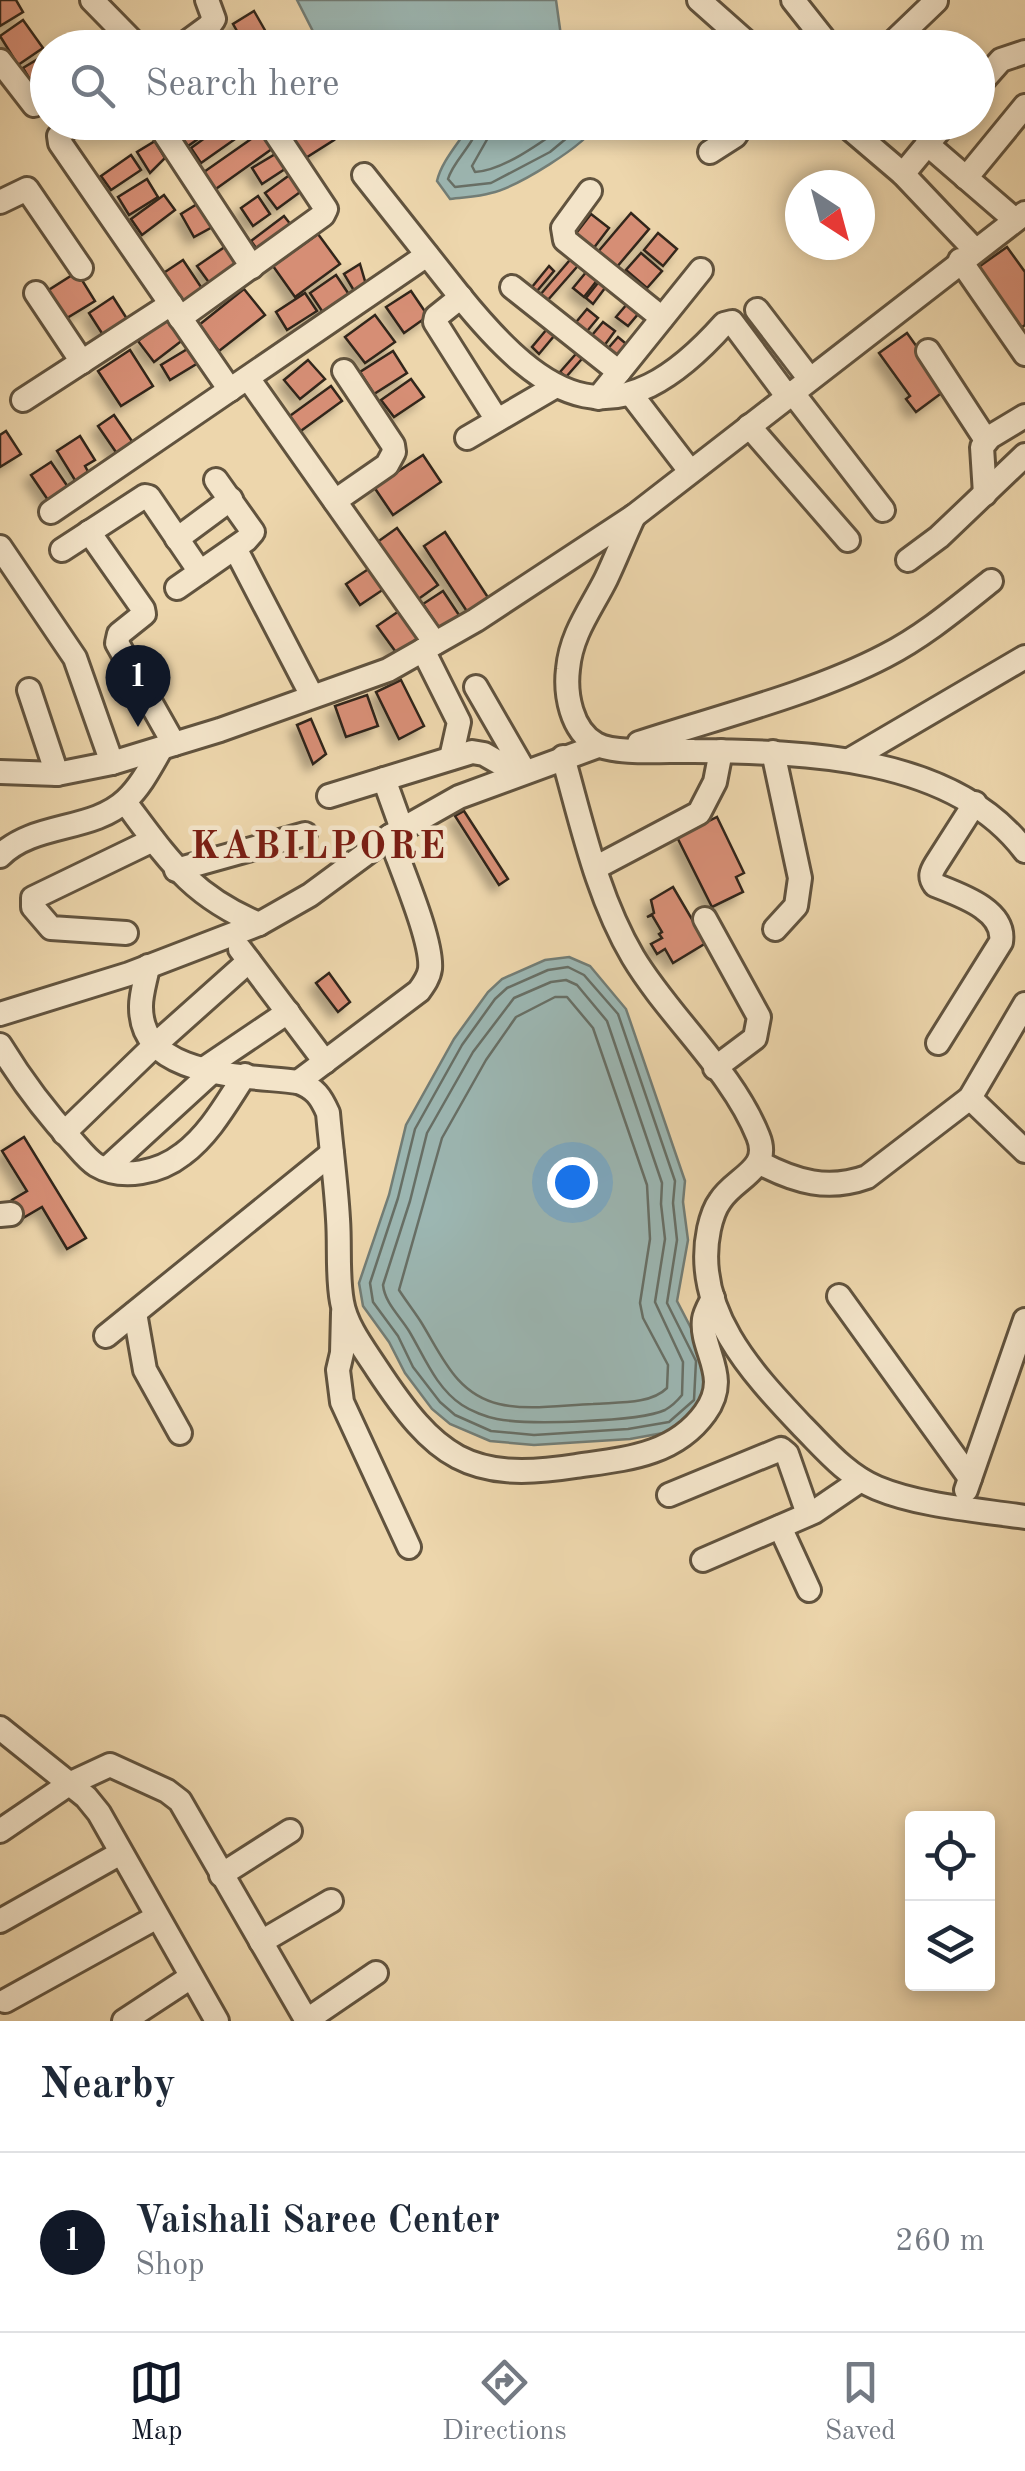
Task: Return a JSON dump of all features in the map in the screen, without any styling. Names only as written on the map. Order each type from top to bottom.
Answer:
[{"type":"street","points":[[92,0],[122,30]]},
{"type":"street","points":[[208,0],[214,19],[212,30]]},
{"type":"street","points":[[699,0],[732,30]]},
{"type":"street","points":[[792,0],[816,30]]},
{"type":"street","points":[[906,30],[936,1]]},
{"type":"street","points":[[995,67],[1001,60],[1025,52]]},
{"type":"street","points":[[0,61],[30,100]]},
{"type":"street","points":[[966,178],[1025,106]]},
{"type":"street","points":[[60,140],[175,311],[335,501],[429,646],[459,722],[451,758]]},
{"type":"street","points":[[169,140],[252,266]]},
{"type":"street","points":[[23,400],[82,362],[252,266],[323,216],[326,210],[280,140]]},
{"type":"street","points":[[710,152],[729,140]]},
{"type":"street","points":[[863,140],[903,174],[968,255],[1023,348]]},
{"type":"street","points":[[903,174],[930,140]]},
{"type":"street","points":[[0,772],[57,774],[112,762],[388,670],[476,620],[634,516],[1020,216],[966,178],[927,144]]},
{"type":"street","points":[[364,175],[496,342],[518,361],[572,394],[598,398],[631,394],[683,364],[724,324],[732,322],[796,389],[884,510]]},
{"type":"street","points":[[0,202],[27,190],[81,268]]},
{"type":"street","points":[[590,191],[563,228],[565,240],[662,318]]},
{"type":"street","points":[[51,512],[427,256]]},
{"type":"street","points":[[598,398],[701,270]]},
{"type":"street","points":[[512,288],[619,372]]},
{"type":"street","points":[[36,293],[82,362]]},
{"type":"street","points":[[461,298],[436,317],[436,328],[497,420]]},
{"type":"street","points":[[757,310],[796,389]]},
{"type":"street","points":[[928,351],[986,440]]},
{"type":"street","points":[[335,501],[387,466],[394,452],[344,371]]},
{"type":"street","points":[[467,438],[556,386]]},
{"type":"street","points":[[631,394],[690,471]]},
{"type":"street","points":[[984,494],[981,455],[986,440],[1025,416]]},
{"type":"street","points":[[748,426],[848,540]]},
{"type":"street","points":[[908,560],[939,537],[1025,456]]},
{"type":"street","points":[[176,588],[253,532],[216,480]]},
{"type":"street","points":[[62,550],[144,496],[200,572]]},
{"type":"street","points":[[178,539],[231,499]]},
{"type":"street","points":[[598,746],[584,734],[572,713],[567,671],[576,632],[606,579],[634,516]]},
{"type":"street","points":[[89,532],[143,608],[140,620],[119,634],[117,642],[168,746]]},
{"type":"street","points":[[0,547],[74,658],[112,762]]},
{"type":"street","points":[[235,548],[312,696]]},
{"type":"street","points":[[624,748],[884,657],[920,636],[992,581]]},
{"type":"street","points":[[851,759],[1025,657]]},
{"type":"street","points":[[476,688],[522,773]]},
{"type":"street","points":[[29,690],[57,774]]},
{"type":"street","points":[[0,856],[28,836],[110,812],[125,802],[168,746]]},
{"type":"street","points":[[0,1014],[148,966],[259,924],[310,895],[396,832],[460,797],[598,746],[851,759],[915,778],[975,804],[1025,852]]},
{"type":"street","points":[[595,868],[699,813],[716,782],[721,751]]},
{"type":"street","points":[[329,796],[472,752],[522,773]]},
{"type":"street","points":[[773,752],[800,878],[796,906],[776,929]]},
{"type":"street","points":[[562,757],[612,918],[634,958],[715,1068],[757,1134],[762,1150],[760,1163],[720,1199],[714,1214],[707,1256],[713,1298],[727,1336],[754,1375],[830,1455],[861,1480],[878,1489],[1025,1518]]},
{"type":"street","points":[[298,1082],[419,990],[430,967],[384,779]]},
{"type":"street","points":[[125,802],[176,870],[225,909],[259,924]]},
{"type":"street","points":[[938,1043],[1001,942],[1003,932],[994,914],[932,880],[936,864],[975,804]]},
{"type":"street","points":[[176,870],[304,834]]},
{"type":"street","points":[[126,933],[51,928],[34,907],[33,898],[154,840]]},
{"type":"street","points":[[705,920],[758,1017],[755,1038],[715,1068]]},
{"type":"street","points":[[229,934],[325,1062]]},
{"type":"street","points":[[64,1133],[249,961]]},
{"type":"street","points":[[148,966],[141,1006],[144,1024],[156,1044],[181,1064],[310,1086],[328,1113],[344,1335],[338,1370],[342,1402],[409,1546]]},
{"type":"street","points":[[760,1163],[790,1178],[833,1186],[868,1177],[970,1098],[1025,1004]]},
{"type":"street","points":[[106,1170],[207,1071],[288,1012]]},
{"type":"street","points":[[0,1045],[44,1112],[93,1164],[106,1170],[143,1172],[184,1154],[207,1130],[245,1075]]},
{"type":"street","points":[[970,1098],[1025,1152]]},
{"type":"street","points":[[106,1336],[332,1153]]},
{"type":"street","points":[[838,1296],[970,1478]]},
{"type":"street","points":[[342,1304],[354,1332],[416,1424],[443,1449],[487,1469],[521,1474],[621,1460],[660,1450],[698,1421],[715,1389],[715,1364],[704,1320],[713,1298]]},
{"type":"street","points":[[136,1313],[145,1370],[180,1433]]},
{"type":"street","points":[[960,1507],[1025,1320]]},
{"type":"street","points":[[669,1496],[781,1449],[788,1454],[808,1514]]},
{"type":"street","points":[[702,1560],[808,1514],[861,1480]]},
{"type":"street","points":[[780,1526],[808,1590]]},
{"type":"street","points":[[0,1728],[99,1813],[217,2021]]},
{"type":"street","points":[[0,1832],[69,1784],[110,1765],[180,1801],[307,2020],[376,1973]]},
{"type":"street","points":[[221,1875],[290,1831]]},
{"type":"street","points":[[0,1920],[119,1854]]},
{"type":"street","points":[[262,1942],[330,1901]]},
{"type":"street","points":[[5,2001],[157,1916]]},
{"type":"street","points":[[124,2021],[191,1977]]},
{"type":"water","points":[[297,0],[556,0],[560,30],[312,30]]},
{"type":"water","points":[[459,140],[582,140],[517,183],[486,194],[450,199],[437,181]]},
{"type":"water","points":[[569,957],[590,966],[626,1009],[685,1181],[683,1202],[688,1240],[677,1301],[706,1357],[704,1401],[674,1431],[630,1439],[534,1445],[490,1441],[450,1424],[432,1409],[363,1306],[359,1283],[389,1195],[406,1125],[454,1039],[502,979],[545,960]]},
{"type":"building","points":[[0,0],[16,0],[23,12],[0,26]]},
{"type":"building","points":[[254,11],[265,30],[236,30],[233,24]]},
{"type":"building","points":[[23,20],[30,30],[30,57],[18,65],[0,36]]},
{"type":"building","points":[[202,140],[234,140],[201,163],[191,148]]},
{"type":"building","points":[[250,140],[272,140],[276,146],[213,191],[201,174]]},
{"type":"building","points":[[292,140],[334,140],[304,159]]},
{"type":"building","points":[[155,141],[165,158],[150,173],[137,152]]},
{"type":"building","points":[[282,150],[291,165],[262,184],[252,168]]},
{"type":"building","points":[[131,155],[141,170],[111,190],[101,176]]},
{"type":"building","points":[[295,171],[307,187],[277,209],[265,193]]},
{"type":"building","points":[[147,179],[158,197],[129,215],[118,197]]},
{"type":"building","points":[[164,195],[175,210],[142,235],[131,219]]},
{"type":"building","points":[[258,196],[270,214],[253,226],[241,208]]},
{"type":"building","points":[[202,201],[216,225],[194,237],[181,214]]},
{"type":"building","points":[[631,213],[649,229],[616,268],[597,253]]},
{"type":"building","points":[[591,214],[609,228],[593,249],[574,236]]},
{"type":"building","points":[[284,216],[295,230],[262,256],[251,241]]},
{"type":"building","points":[[658,233],[677,249],[663,266],[644,250]]},
{"type":"building","points":[[318,234],[340,264],[295,297],[273,266]]},
{"type":"building","points":[[229,244],[244,265],[213,288],[197,266]]},
{"type":"building","points":[[1007,247],[1025,272],[1025,325],[1016,331],[973,271]]},
{"type":"building","points":[[641,253],[662,271],[647,288],[626,270]]},
{"type":"building","points":[[575,254],[583,260],[547,301],[540,295]]},
{"type":"building","points":[[183,260],[205,293],[184,307],[162,274]]},
{"type":"building","points":[[360,264],[367,288],[356,294],[344,274]]},
{"type":"building","points":[[592,265],[602,274],[584,297],[573,288]]},
{"type":"building","points":[[549,266],[554,271],[537,291],[532,287]]},
{"type":"building","points":[[77,272],[95,301],[62,321],[44,293]]},
{"type":"building","points":[[336,275],[352,299],[326,317],[310,293]]},
{"type":"building","points":[[601,279],[608,284],[593,304],[586,298]]},
{"type":"building","points":[[244,289],[265,315],[219,351],[199,325]]},
{"type":"building","points":[[411,291],[428,316],[404,333],[386,307]]},
{"type":"building","points":[[305,293],[317,311],[287,330],[276,312]]},
{"type":"building","points":[[113,297],[129,322],[105,338],[89,313]]},
{"type":"building","points":[[633,297],[644,307],[628,326],[616,317]]},
{"type":"building","points":[[587,309],[598,318],[583,336],[572,327]]},
{"type":"building","points":[[375,315],[395,342],[365,363],[345,337]]},
{"type":"building","points":[[168,318],[184,339],[154,362],[138,341]]},
{"type":"building","points":[[603,322],[615,331],[601,350],[588,340]]},
{"type":"building","points":[[552,323],[559,330],[539,354],[532,347]]},
{"type":"building","points":[[907,333],[947,389],[916,412],[906,399],[910,396],[879,353]]},
{"type":"building","points":[[618,337],[631,348],[617,364],[604,353]]},
{"type":"building","points":[[194,345],[203,360],[170,380],[161,365]]},
{"type":"building","points":[[582,347],[588,352],[566,377],[560,372]]},
{"type":"building","points":[[130,350],[153,386],[121,406],[98,371]]},
{"type":"building","points":[[393,351],[407,373],[374,394],[360,372]]},
{"type":"building","points":[[308,360],[325,379],[300,399],[284,380]]},
{"type":"building","points":[[411,379],[424,397],[394,417],[381,400]]},
{"type":"building","points":[[331,386],[342,401],[298,433],[287,418]]},
{"type":"building","points":[[114,415],[136,447],[120,458],[98,426]]},
{"type":"building","points":[[6,431],[21,454],[0,467],[0,435]]},
{"type":"building","points":[[80,436],[95,460],[85,466],[91,477],[78,485],[57,451]]},
{"type":"building","points":[[423,455],[441,482],[393,515],[374,487]]},
{"type":"building","points":[[51,462],[70,490],[50,503],[31,475]]},
{"type":"building","points":[[397,528],[438,585],[417,600],[376,543]]},
{"type":"building","points":[[445,532],[489,599],[468,613],[424,546]]},
{"type":"building","points":[[370,568],[384,589],[360,605],[346,584]]},
{"type":"building","points":[[443,591],[461,618],[441,631],[423,604]]},
{"type":"building","points":[[402,609],[422,638],[398,655],[377,626]]},
{"type":"building","points":[[401,680],[424,726],[399,739],[376,692]]},
{"type":"building","points":[[367,695],[378,726],[346,737],[335,706]]},
{"type":"building","points":[[311,719],[326,754],[313,764],[297,725]]},
{"type":"building","points":[[464,811],[508,879],[499,885],[455,816]]},
{"type":"building","points":[[717,817],[744,873],[736,877],[743,892],[712,907],[677,837]]},
{"type":"building","points":[[673,887],[706,943],[673,963],[665,949],[657,954],[651,944],[662,938],[662,932],[652,915],[647,917],[654,913],[651,900]]},
{"type":"building","points":[[329,973],[350,1002],[338,1012],[316,983]]},
{"type":"building","points":[[24,1137],[86,1238],[67,1249],[42,1207],[23,1218],[12,1200],[27,1191],[2,1151]]},
{"type":"place","name":"Vaishali Saree Center","points":[[138,727]]},
{"type":"district","name":"KABILPORE","points":[[319,845]]}]
